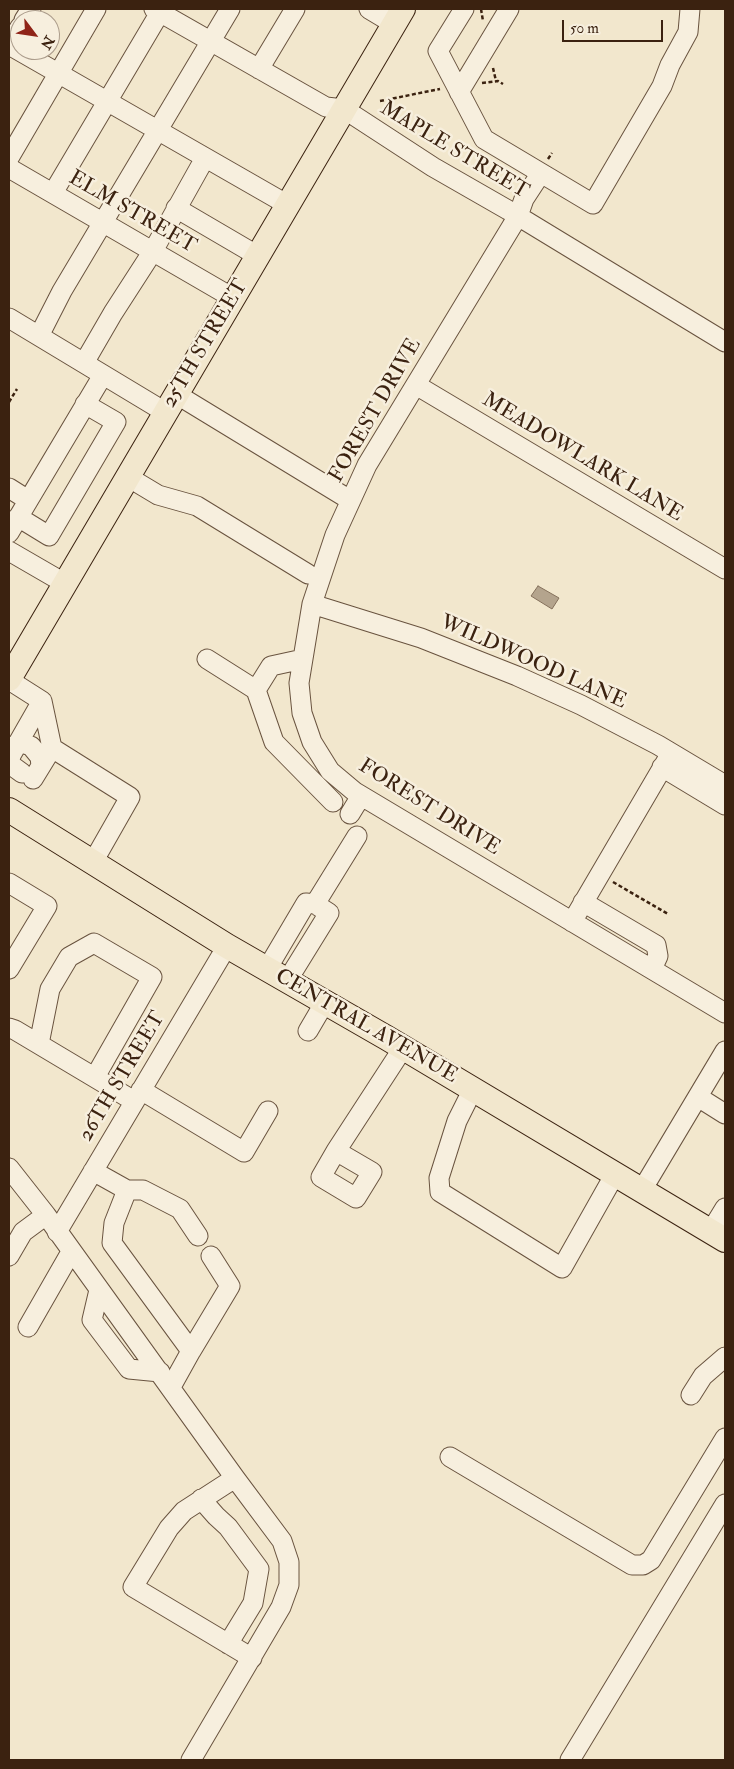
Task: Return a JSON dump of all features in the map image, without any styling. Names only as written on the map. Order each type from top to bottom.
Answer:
[{"type":"main road","name":"25TH STREET","points":[[9,680],[399,16]]},
{"type":"main road","name":"CENTRAL AVENUE","points":[[9,810],[227,946],[473,1089],[718,1236]]},
{"type":"street","points":[[9,158],[96,9]]},
{"type":"street","points":[[39,336],[62,291],[230,9]]},
{"type":"street","points":[[259,69],[295,9]]},
{"type":"street","points":[[369,9],[399,16]]},
{"type":"street","points":[[464,9],[438,51],[484,139],[593,204],[662,86],[670,65],[688,32],[690,9]]},
{"type":"street","points":[[459,92],[509,9]]},
{"type":"street","points":[[52,193],[159,10]]},
{"type":"street","name":"MAPLE STREET","points":[[159,10],[326,107],[344,110],[434,167],[725,342]]},
{"type":"street","points":[[9,45],[288,206]]},
{"type":"street","points":[[84,364],[113,313],[153,251],[205,158]]},
{"type":"street","name":"ELM STREET","points":[[9,168],[233,298]]},
{"type":"street","name":"FOREST DRIVE","points":[[541,173],[524,199],[518,216],[367,465],[334,535],[312,604],[299,683],[302,713],[312,742],[330,771],[361,796],[725,1013]]},
{"type":"street","points":[[176,208],[258,256]]},
{"type":"street","points":[[9,319],[103,375],[171,403],[350,500]]},
{"type":"street","points":[[86,404],[116,422],[49,536],[13,525],[103,375]]},
{"type":"street","name":"MEADOWLARK LANE","points":[[416,385],[725,569]]},
{"type":"street","points":[[128,477],[158,495],[197,506],[308,574]]},
{"type":"street","points":[[9,488],[28,500]]},
{"type":"street","points":[[9,550],[66,584]]},
{"type":"street","name":"WILDWOOD LANE","points":[[312,604],[421,638],[517,676],[581,705],[666,760],[725,785]]},
{"type":"street","points":[[256,690],[271,666],[303,659]]},
{"type":"street","points":[[206,660],[256,690],[274,742],[333,802]]},
{"type":"street","points":[[9,680],[42,701],[52,748],[130,797],[93,862]]},
{"type":"street","points":[[42,701],[15,745],[31,746],[40,758],[32,773],[52,748]]},
{"type":"street","points":[[572,922],[666,760],[725,805]]},
{"type":"street","points":[[350,814],[361,796]]},
{"type":"street","points":[[315,904],[357,836]]},
{"type":"street","points":[[9,883],[47,906],[9,969]]},
{"type":"street","points":[[583,902],[656,945],[658,956],[652,969]]},
{"type":"street","points":[[267,969],[306,903],[315,904],[329,913],[287,980]]},
{"type":"street","points":[[39,1044],[50,989],[69,957],[94,943],[152,977],[95,1078]]},
{"type":"street","name":"26TH STREET","points":[[57,1232],[227,946]]},
{"type":"street","points":[[308,1031],[325,1002]]},
{"type":"street","points":[[9,1028],[95,1078],[137,1096],[244,1152],[268,1111]]},
{"type":"street","points":[[336,1151],[403,1048]]},
{"type":"street","points":[[642,1190],[725,1051]]},
{"type":"street","points":[[473,1089],[457,1121],[439,1178],[440,1192],[562,1268],[615,1174]]},
{"type":"street","points":[[698,1097],[725,1114]]},
{"type":"street","points":[[9,1168],[46,1214],[71,1252],[282,1541],[288,1562],[289,1585],[281,1607],[191,1760]]},
{"type":"street","points":[[93,1171],[127,1190],[143,1190],[180,1209],[198,1236]]},
{"type":"street","points":[[127,1190],[114,1223],[112,1243],[191,1351]]},
{"type":"street","points":[[718,1236],[725,1208]]},
{"type":"street","points":[[9,1256],[23,1232],[46,1214]]},
{"type":"street","points":[[28,1327],[71,1252]]},
{"type":"street","points":[[166,1380],[191,1351],[230,1286],[211,1256]]},
{"type":"street","points":[[691,1395],[703,1376],[725,1357]]},
{"type":"street","points":[[450,1457],[632,1565],[643,1565],[651,1560],[725,1438]]},
{"type":"street","points":[[235,1478],[184,1511],[168,1528],[133,1587],[252,1658]]},
{"type":"street","points":[[201,1499],[228,1527],[259,1570],[252,1603],[228,1644]]},
{"type":"street","points":[[570,1760],[725,1504]]},
{"type":"path","points":[[9,402],[16,389]]},
{"type":"path","points":[[610,880],[668,914]]},
{"type":"shaded area","points":[[538,586],[559,598],[552,609],[531,596]]}]
